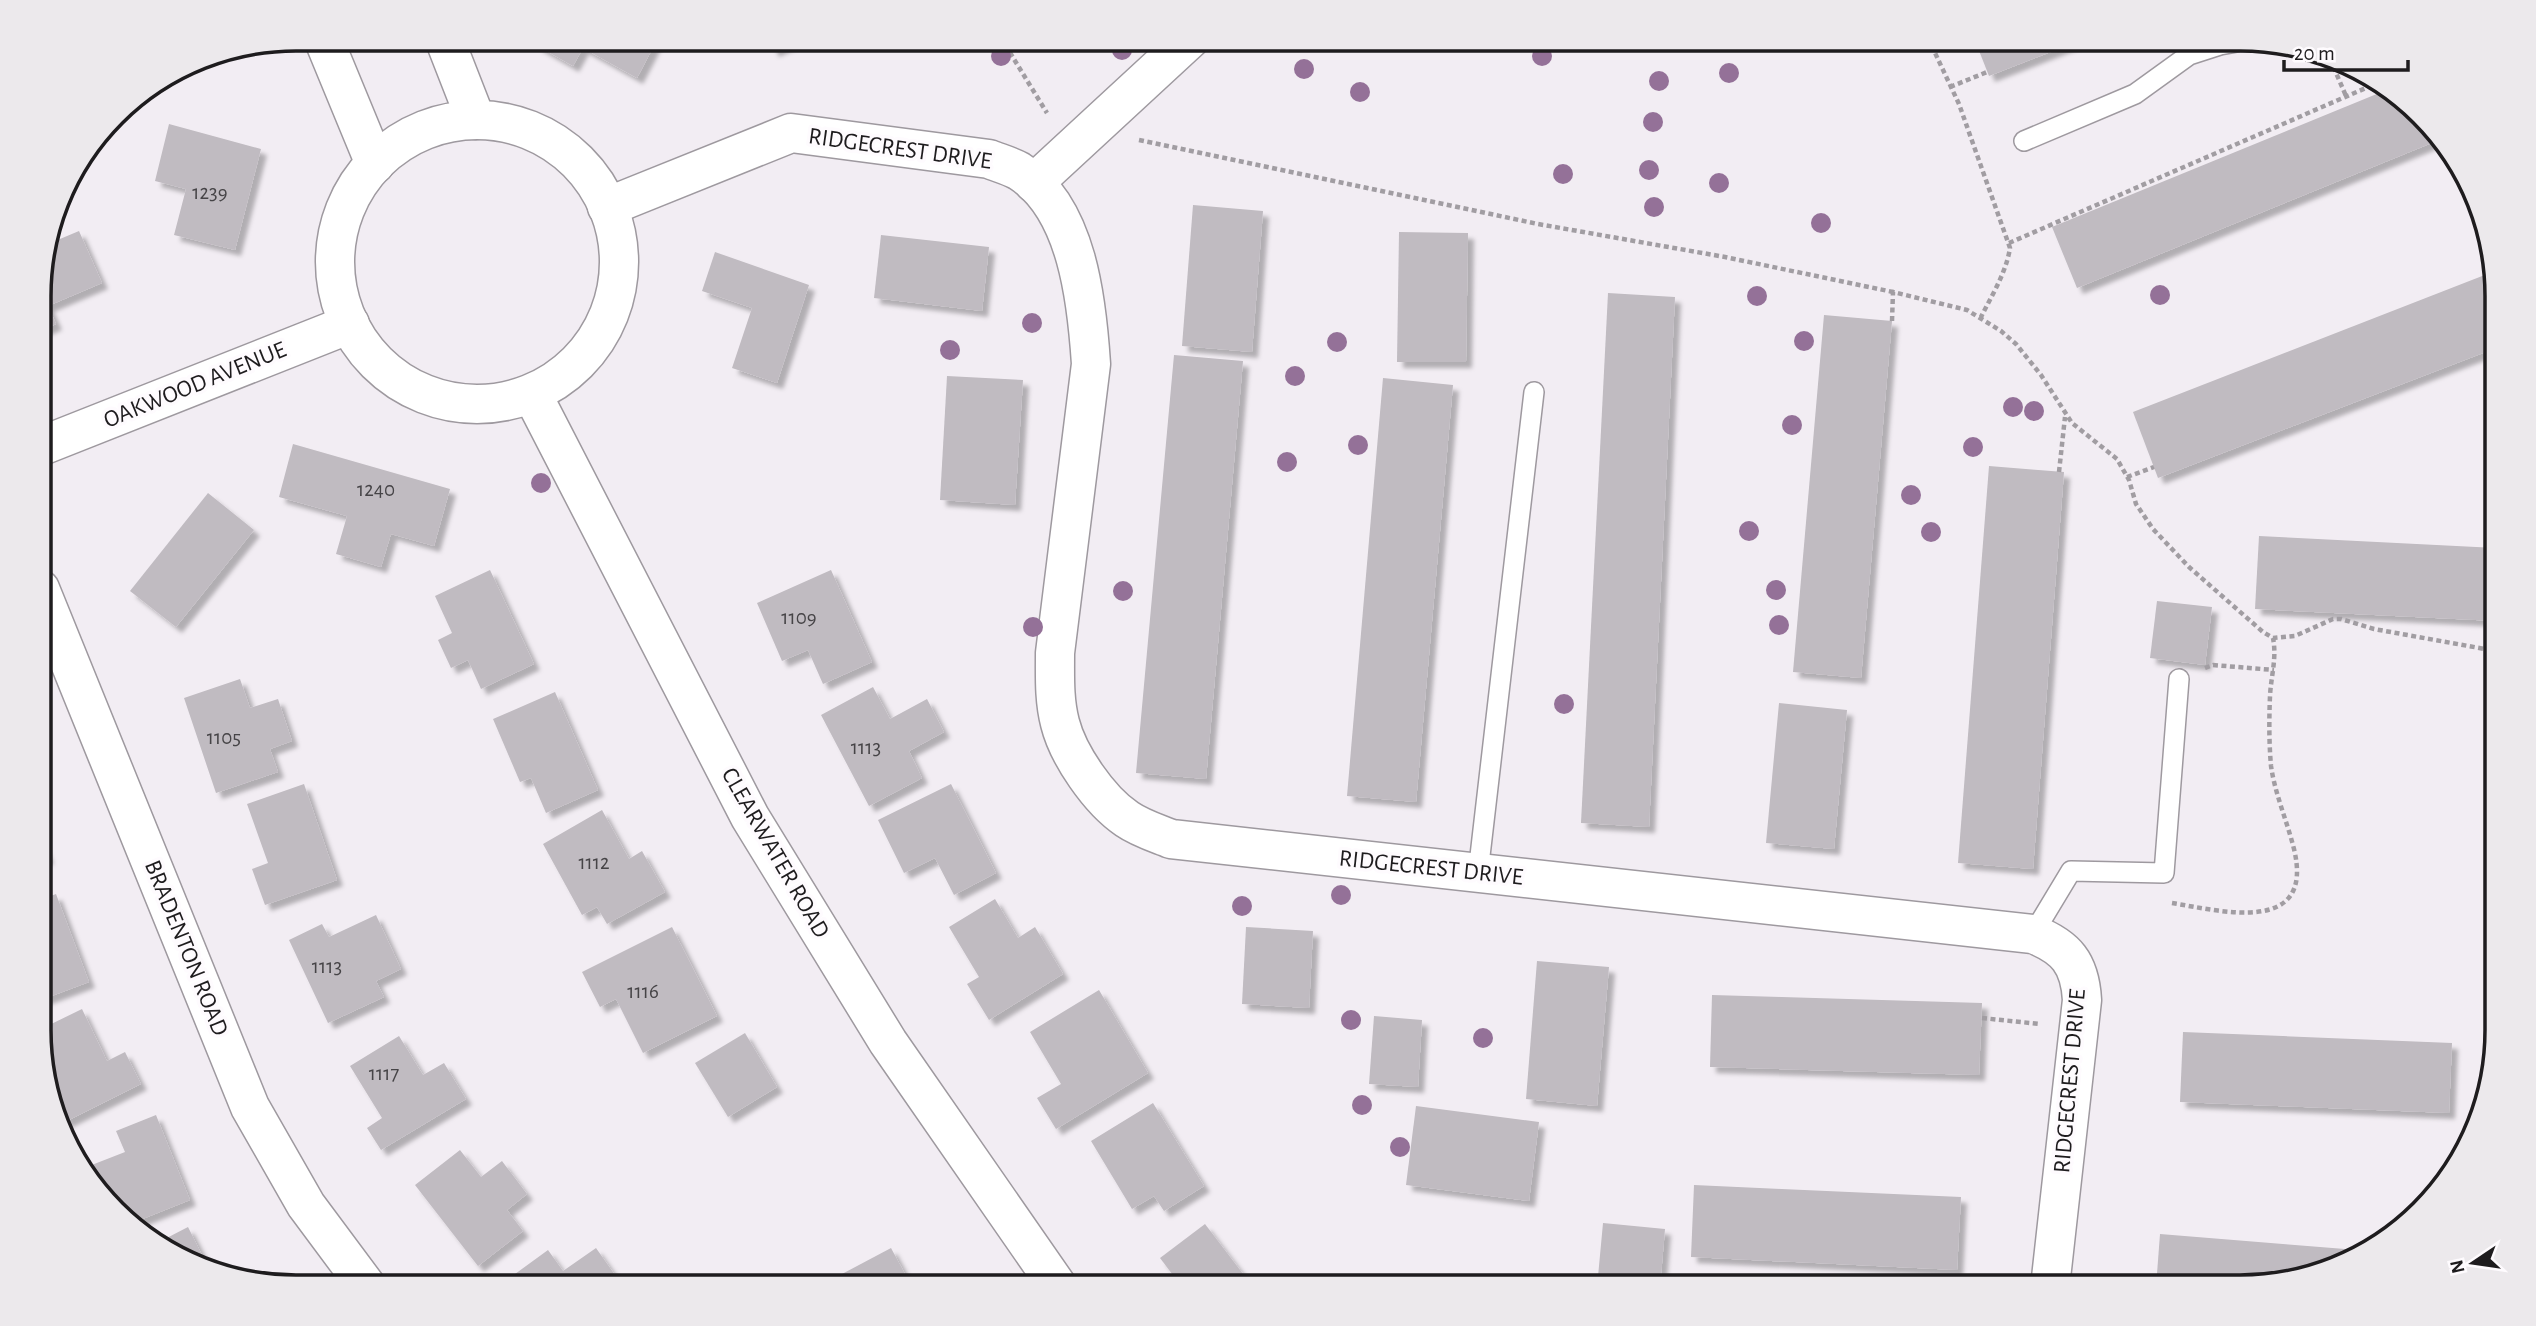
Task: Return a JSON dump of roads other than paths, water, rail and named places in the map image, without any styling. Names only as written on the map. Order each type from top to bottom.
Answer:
[{"type":"street","points":[[328,51],[375,163]]},
{"type":"street","points":[[448,51],[476,120]]},
{"type":"street","points":[[1034,183],[1177,51]]},
{"type":"street","points":[[476,120],[513,125],[547,139],[563,149],[589,175],[615,227],[619,267],[612,307],[594,343],[582,359],[551,384],[532,394],[505,402],[477,405],[434,398],[408,386],[384,369],[365,348],[350,324],[337,282],[337,239],[341,223],[355,190],[375,163],[400,143],[429,128],[476,120]]},
{"type":"street","name":"RIDGECREST DRIVE","points":[[607,207],[791,133],[989,159],[1018,170],[1046,197],[1067,231],[1081,277],[1088,320],[1091,364],[1055,667],[1055,694],[1060,724],[1069,747],[1096,789],[1126,819],[1171,839],[2033,933],[2054,942],[2067,954],[2081,984],[2079,1029],[2051,1275]]},
{"type":"street","name":"OAKWOOD AVENUE","points":[[51,442],[350,324]]},
{"type":"street","name":"CLEARWATER ROAD","points":[[532,394],[750,817],[888,1042],[1050,1275]]},
{"type":"street","name":"BRADENTON ROAD","points":[[51,616],[250,1107],[306,1205],[359,1275]]},
{"type":"lane","points":[[2024,141],[2135,94],[2189,55],[2201,51]]},
{"type":"lane","points":[[1478,873],[1534,391]]},
{"type":"lane","points":[[2033,933],[2071,871],[2164,873],[2179,679]]}]
